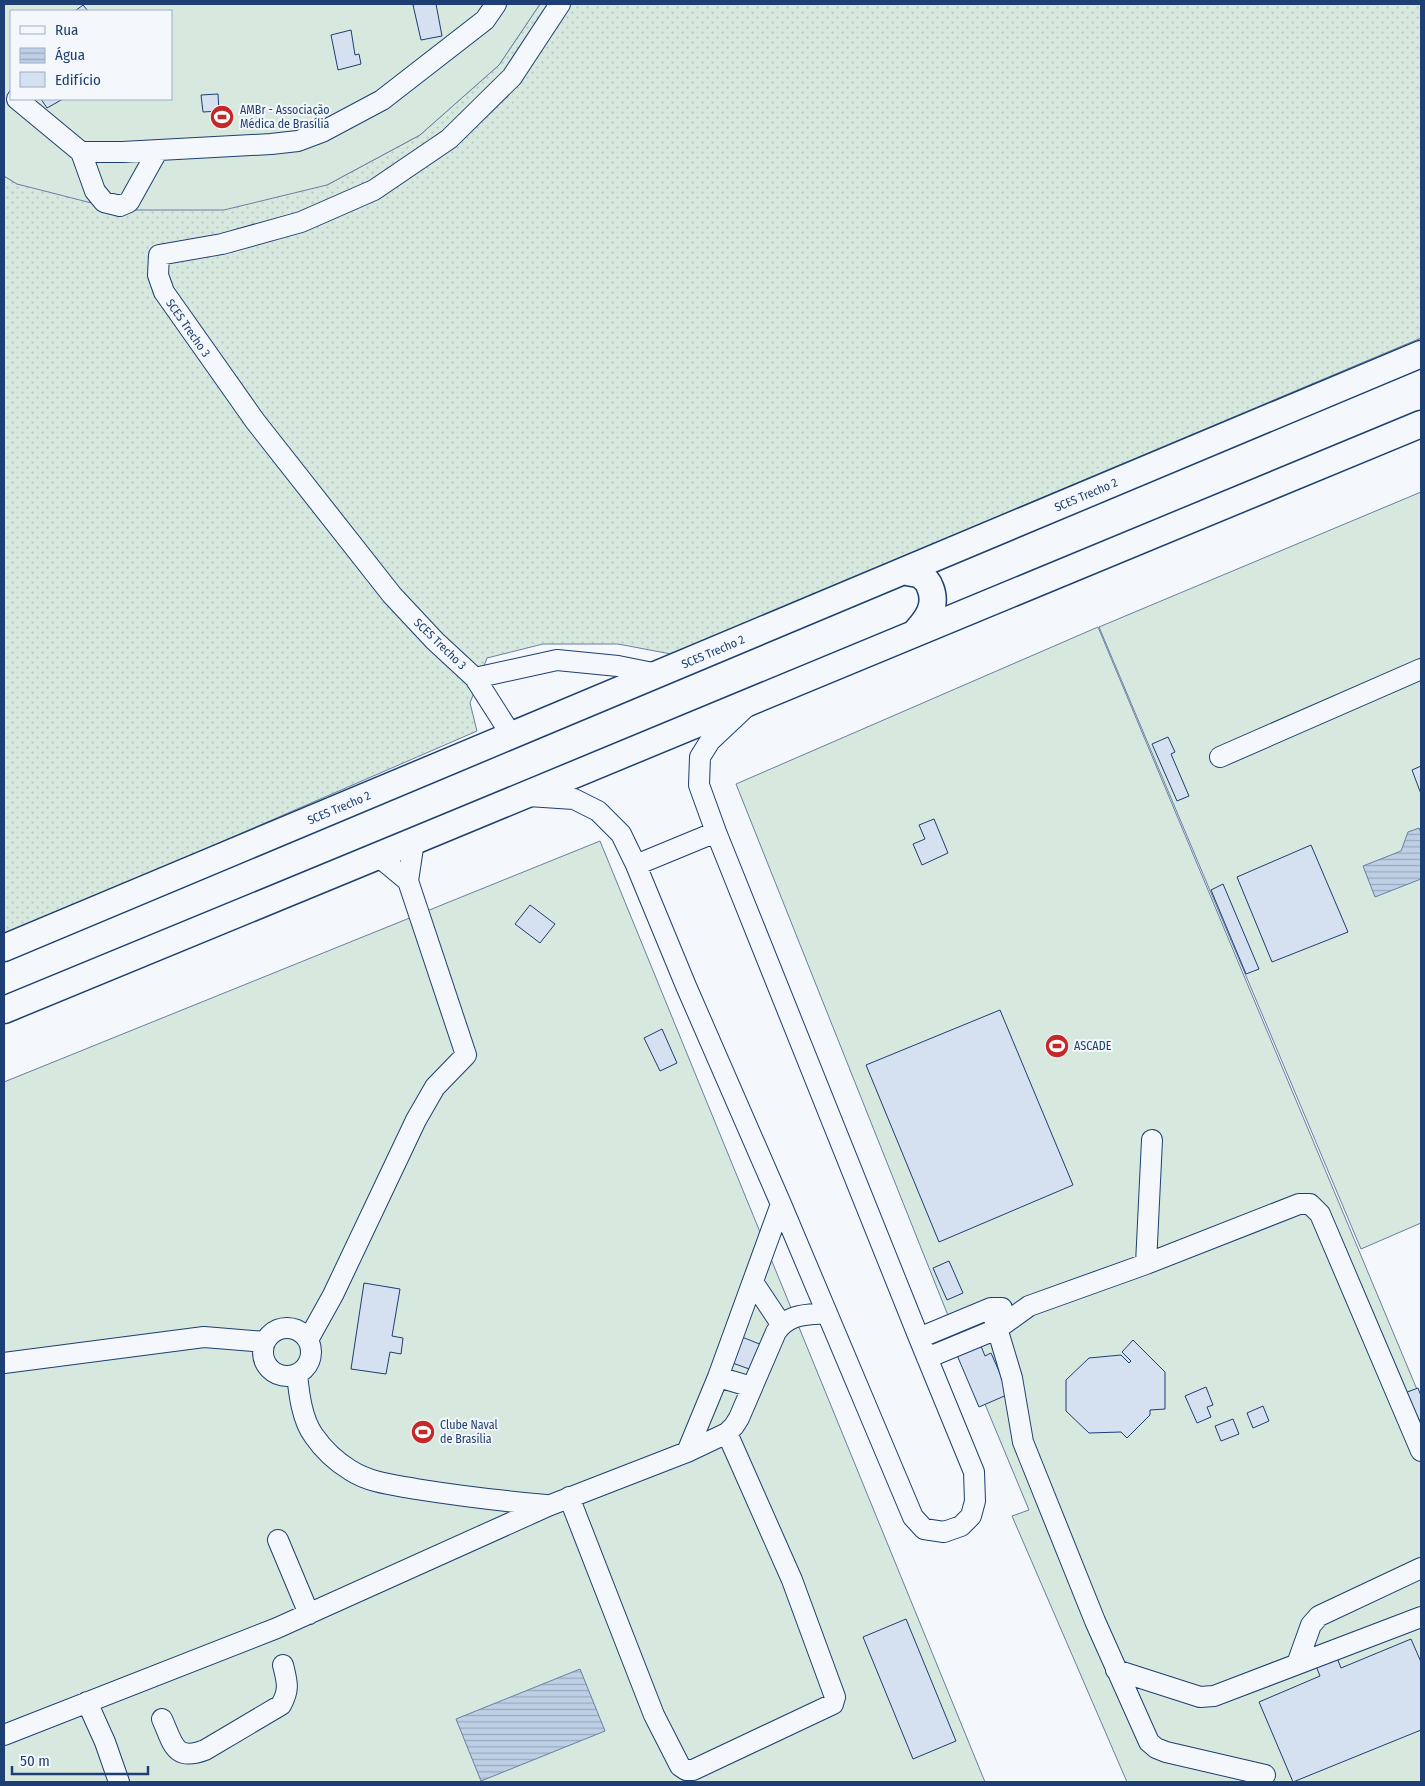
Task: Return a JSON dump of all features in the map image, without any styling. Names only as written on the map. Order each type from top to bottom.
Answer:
[{"type":"main road","name":"SCES Trecho 2","points":[[4,948],[1421,354]]},
{"type":"main road","points":[[4,1010],[1421,424]]},
{"type":"main road","points":[[904,571],[921,576],[930,585],[934,597],[932,609],[925,623],[914,634]]},
{"type":"street","points":[[81,152],[158,150],[298,141],[322,132],[382,100],[485,20],[496,4]]},
{"type":"street","name":"SCES Trecho 3","points":[[512,736],[475,678],[434,641],[392,595],[255,421],[164,292],[158,275],[159,255],[222,244],[301,222],[374,190],[449,139],[512,77],[560,4]]},
{"type":"street","points":[[18,100],[81,152],[95,191],[104,202],[120,206],[129,202],[158,150]]},
{"type":"street","name":"SCES Trecho 3","points":[[475,678],[556,660],[618,666],[658,674]]},
{"type":"street","points":[[1220,757],[1421,669]]},
{"type":"street","points":[[525,796],[574,799],[598,811],[621,834],[781,1204],[913,1517],[924,1529],[944,1532],[961,1526],[972,1516],[975,1501],[974,1472],[716,832],[699,785],[700,757],[710,741],[753,701]]},
{"type":"street","points":[[636,865],[716,832]]},
{"type":"street","points":[[308,1340],[333,1295],[416,1120],[435,1087],[466,1055],[408,881],[414,841]]},
{"type":"street","points":[[378,856],[408,881]]},
{"type":"street","points":[[1146,1264],[1152,1140]]},
{"type":"street","points":[[687,1452],[718,1377],[781,1204]]},
{"type":"street","points":[[927,1358],[997,1329],[1029,1306],[1146,1264],[1299,1204],[1310,1204],[1320,1214],[1421,1451]]},
{"type":"street","points":[[753,1282],[782,1324]]},
{"type":"street","points":[[919,1338],[991,1308],[1029,1306]]},
{"type":"street","points":[[991,1308],[1012,1378],[1023,1442],[1116,1670],[1149,1742],[1156,1748],[1166,1752],[1265,1775]]},
{"type":"street","points":[[4,1735],[277,1628],[548,1506],[687,1452],[727,1433],[739,1418],[776,1332],[782,1324],[796,1317],[827,1313]]},
{"type":"street","points":[[291,1328],[301,1332],[308,1340],[312,1350],[310,1359],[305,1368],[297,1374],[285,1376],[275,1372],[267,1364],[264,1354],[265,1342],[271,1334],[280,1329],[291,1328]]},
{"type":"street","points":[[4,1363],[204,1337],[265,1342]]},
{"type":"street","points":[[297,1374],[299,1393],[306,1422],[313,1436],[328,1452],[350,1470],[376,1481],[491,1500],[548,1506]]},
{"type":"street","points":[[718,1377],[752,1387]]},
{"type":"street","points":[[569,1497],[654,1715],[685,1776],[693,1770],[833,1704],[836,1697],[792,1580],[727,1433]]},
{"type":"street","points":[[491,1500],[494,1530]]},
{"type":"street","points":[[278,1540],[309,1614]]},
{"type":"street","points":[[1297,1664],[1311,1624],[1318,1616],[1421,1568]]},
{"type":"street","points":[[1116,1670],[1200,1697],[1214,1696],[1421,1617]]},
{"type":"street","points":[[162,1719],[176,1750],[184,1754],[193,1755],[205,1750],[281,1705],[287,1695],[288,1684],[282,1665]]},
{"type":"street","points":[[87,1702],[105,1742],[119,1782]]},
{"type":"shaded area","name":"AMBr - Associação Médica de Brasília","points":[[4,4],[540,4],[499,65],[420,135],[327,185],[224,210],[119,210],[17,184],[4,176]]},
{"type":"shaded area","points":[[540,4],[1421,4],[1421,338],[671,654],[618,644],[543,644],[487,658],[470,703],[477,731],[182,859],[4,933],[4,176],[17,184],[327,185],[420,135],[499,65]]},
{"type":"shaded area","points":[[1421,492],[1421,1223],[1361,1249],[1099,627]]},
{"type":"shaded area","name":"ASCADE","points":[[1098,627],[1421,1399],[1421,1782],[1127,1782],[1012,1516],[1029,1510],[945,1308],[736,784]]},
{"type":"shaded area","name":"Clube Naval de Brasília","points":[[600,841],[985,1782],[4,1782],[4,1082]]},
{"type":"water","points":[[1419,828],[1421,833],[1421,879],[1375,897],[1363,866],[1401,851],[1408,832]]},
{"type":"water","points":[[580,1669],[605,1731],[481,1781],[456,1719]]},
{"type":"building","points":[[436,4],[442,36],[421,40],[413,5]]},
{"type":"building","points":[[83,5],[87,10],[76,10]]},
{"type":"building","points":[[351,30],[355,55],[359,54],[361,64],[338,70],[331,35]]},
{"type":"building","points":[[218,94],[219,111],[203,112],[201,95]]},
{"type":"building","points":[[42,100],[61,100],[47,108]]},
{"type":"building","points":[[1168,737],[1175,752],[1171,754],[1189,796],[1177,801],[1152,744]]},
{"type":"building","points":[[1421,766],[1421,794],[1412,770]]},
{"type":"building","points":[[934,819],[948,853],[922,865],[913,844],[925,839],[919,825]]},
{"type":"building","points":[[1311,845],[1348,932],[1272,962],[1237,877]]},
{"type":"building","points":[[1223,884],[1259,969],[1246,974],[1211,890]]},
{"type":"building","points":[[530,905],[555,924],[540,943],[515,924]]},
{"type":"building","points":[[1000,1010],[1073,1185],[939,1242],[866,1065]]},
{"type":"building","points":[[662,1029],[677,1063],[660,1071],[644,1038]]},
{"type":"building","points":[[949,1261],[963,1293],[947,1300],[933,1268]]},
{"type":"building","points":[[364,1283],[400,1289],[392,1336],[403,1338],[401,1354],[390,1352],[386,1374],[351,1369]]},
{"type":"building","points":[[972,1324],[985,1356],[991,1353],[1009,1394],[979,1407],[948,1334]]},
{"type":"building","points":[[737,1335],[762,1345],[752,1370],[727,1361]]},
{"type":"building","points":[[1133,1340],[1165,1372],[1165,1409],[1150,1410],[1150,1415],[1127,1438],[1121,1432],[1089,1433],[1066,1411],[1066,1380],[1089,1358],[1121,1355],[1129,1363],[1131,1361],[1122,1352]]},
{"type":"building","points":[[1206,1387],[1213,1405],[1207,1407],[1211,1417],[1197,1423],[1185,1396]]},
{"type":"building","points":[[1418,1388],[1421,1396],[1421,1419],[1414,1422],[1402,1394]]},
{"type":"building","points":[[1263,1406],[1269,1421],[1253,1428],[1247,1413]]},
{"type":"building","points":[[1233,1419],[1239,1434],[1221,1441],[1215,1426]]},
{"type":"building","points":[[906,1619],[956,1741],[913,1759],[863,1637]]},
{"type":"building","points":[[1411,1639],[1421,1662],[1421,1730],[1293,1782],[1259,1702],[1320,1676],[1316,1666],[1337,1658],[1341,1668]]},
{"type":"place","name":"AMBr - Associação Médica de Brasília","points":[[222,117]]},
{"type":"place","name":"ASCADE","points":[[1057,1046]]},
{"type":"place","name":"Clube Naval de Brasília","points":[[423,1432]]}]
